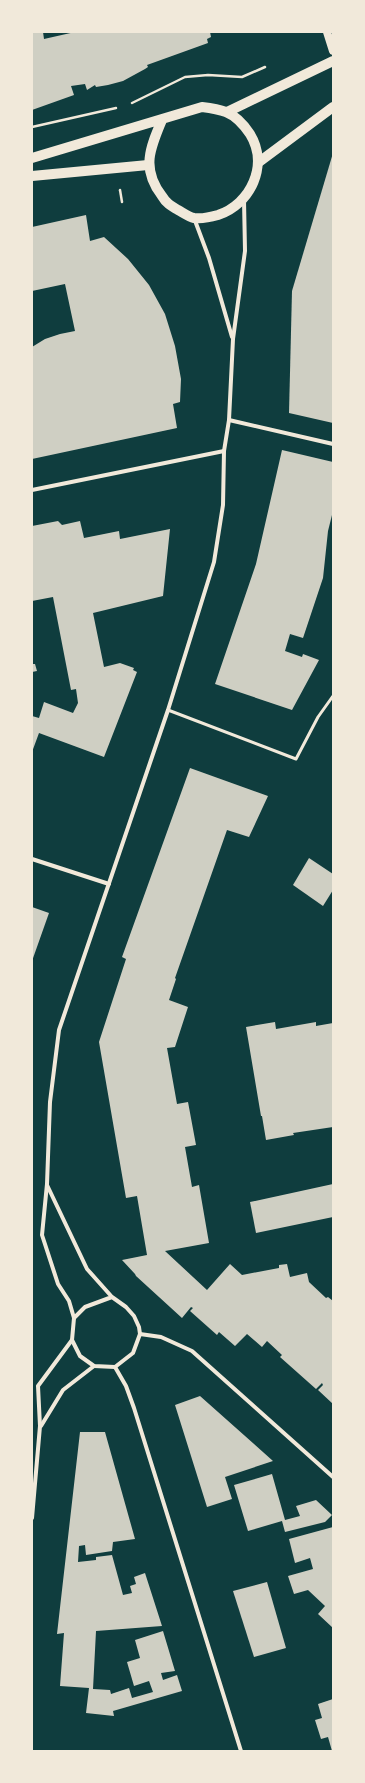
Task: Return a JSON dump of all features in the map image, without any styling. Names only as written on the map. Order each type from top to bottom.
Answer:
[{"type":"main road","points":[[327,32],[333,51]]},
{"type":"main road","points":[[227,112],[333,61]]},
{"type":"main road","points":[[32,158],[119,131],[162,120],[177,113],[202,107],[227,112],[244,124],[255,142],[258,162],[255,182],[244,199],[227,212],[210,217],[194,218],[167,203],[154,186],[148,165],[150,146],[162,120]]},
{"type":"main road","points":[[258,162],[331,110]]},
{"type":"main road","points":[[32,176],[148,165]]},
{"type":"street","points":[[32,1518],[40,1426],[38,1386],[72,1340],[74,1318],[69,1301],[58,1284],[42,1235],[47,1184],[50,1102],[60,1030],[168,710],[214,562],[223,505],[224,451],[230,420],[233,339],[245,251],[244,199]]},
{"type":"street","points":[[194,218],[209,258],[233,339]]},
{"type":"street","points":[[230,420],[333,444]]},
{"type":"street","points":[[32,490],[224,451]]},
{"type":"street","points":[[32,859],[109,884]]},
{"type":"street","points":[[47,1184],[87,1269],[112,1297],[126,1307],[134,1316],[140,1334],[133,1353],[115,1367],[94,1366],[80,1356],[72,1340]]},
{"type":"street","points":[[74,1318],[85,1306],[112,1297]]},
{"type":"street","points":[[140,1334],[161,1336],[192,1351],[333,1477]]},
{"type":"street","points":[[40,1426],[63,1390],[94,1366]]},
{"type":"street","points":[[115,1367],[126,1386],[134,1408],[241,1751]]},
{"type":"lane","points":[[168,710],[296,759],[318,717],[333,696]]},
{"type":"path","points":[[127,106],[185,77],[208,74],[242,77],[269,65]]},
{"type":"path","points":[[32,127],[119,107]]},
{"type":"building","points":[[32,32],[43,32],[44,39],[75,32],[210,32],[211,37],[207,39],[208,43],[147,65],[148,67],[145,69],[123,81],[96,87],[95,85],[87,90],[85,84],[71,86],[74,95],[32,110]]},
{"type":"building","points":[[333,153],[333,423],[289,413],[292,291]]},
{"type":"building","points":[[86,215],[90,241],[104,237],[128,259],[149,285],[165,314],[175,346],[181,379],[180,402],[173,404],[177,428],[32,459],[32,347],[45,339],[75,331],[65,284],[32,291],[32,227]]},
{"type":"building","points":[[282,450],[333,462],[333,511],[328,531],[323,578],[303,638],[290,634],[285,651],[302,657],[303,654],[319,660],[292,710],[215,684],[256,564]]},
{"type":"building","points":[[58,521],[62,525],[80,521],[84,538],[119,531],[120,539],[170,529],[163,596],[93,613],[104,667],[120,663],[134,668],[133,670],[137,672],[104,757],[39,733],[32,752],[32,716],[39,718],[44,702],[73,713],[78,703],[76,689],[71,690],[53,597],[32,601],[32,526]]},
{"type":"building","points":[[32,664],[35,664],[37,671],[32,672]]},
{"type":"building","points":[[190,768],[268,796],[249,837],[227,830],[175,978],[176,979],[169,1000],[188,1007],[175,1047],[167,1048],[177,1104],[188,1102],[196,1145],[185,1147],[192,1187],[199,1185],[209,1243],[165,1251],[207,1290],[230,1264],[242,1275],[279,1268],[279,1265],[287,1264],[290,1277],[307,1273],[309,1282],[326,1298],[328,1297],[333,1301],[333,1404],[318,1390],[323,1385],[322,1383],[316,1389],[280,1357],[282,1355],[267,1341],[262,1347],[247,1334],[235,1346],[219,1332],[217,1335],[190,1311],[193,1308],[191,1307],[182,1318],[136,1276],[122,1260],[147,1255],[137,1196],[126,1198],[99,1042],[126,959],[122,957]]},
{"type":"building","points":[[309,858],[333,874],[333,890],[323,906],[293,885]]},
{"type":"building","points":[[32,907],[49,913],[32,961]]},
{"type":"building","points":[[275,1022],[276,1029],[316,1022],[316,1026],[333,1023],[333,1127],[293,1133],[294,1135],[266,1140],[246,1027]]},
{"type":"building","points":[[333,1184],[333,1217],[256,1233],[250,1202]]},
{"type":"building","points":[[200,1396],[273,1461],[225,1477],[232,1499],[207,1507],[175,1405]]},
{"type":"building","points":[[80,1432],[105,1432],[135,1539],[113,1542],[112,1551],[86,1555],[85,1545],[79,1546],[78,1562],[96,1560],[96,1557],[112,1555],[123,1595],[132,1593],[130,1586],[136,1584],[134,1577],[145,1573],[162,1626],[96,1631],[93,1689],[110,1690],[111,1694],[129,1688],[132,1698],[153,1692],[149,1681],[134,1686],[127,1662],[140,1658],[135,1640],[163,1631],[175,1671],[161,1673],[163,1680],[177,1675],[182,1691],[113,1711],[114,1716],[86,1713],[89,1688],[60,1686],[64,1633],[57,1634]]},
{"type":"building","points":[[272,1474],[285,1520],[300,1516],[296,1506],[316,1500],[332,1515],[325,1522],[285,1532],[282,1521],[248,1531],[234,1485]]},
{"type":"building","points":[[333,1527],[333,1628],[318,1614],[325,1606],[308,1590],[294,1594],[288,1576],[313,1569],[310,1558],[295,1563],[289,1539]]},
{"type":"building","points":[[267,1582],[286,1648],[254,1657],[233,1591]]},
{"type":"building","points":[[333,1699],[332,1751],[328,1737],[321,1739],[315,1720],[322,1718],[318,1704]]}]
